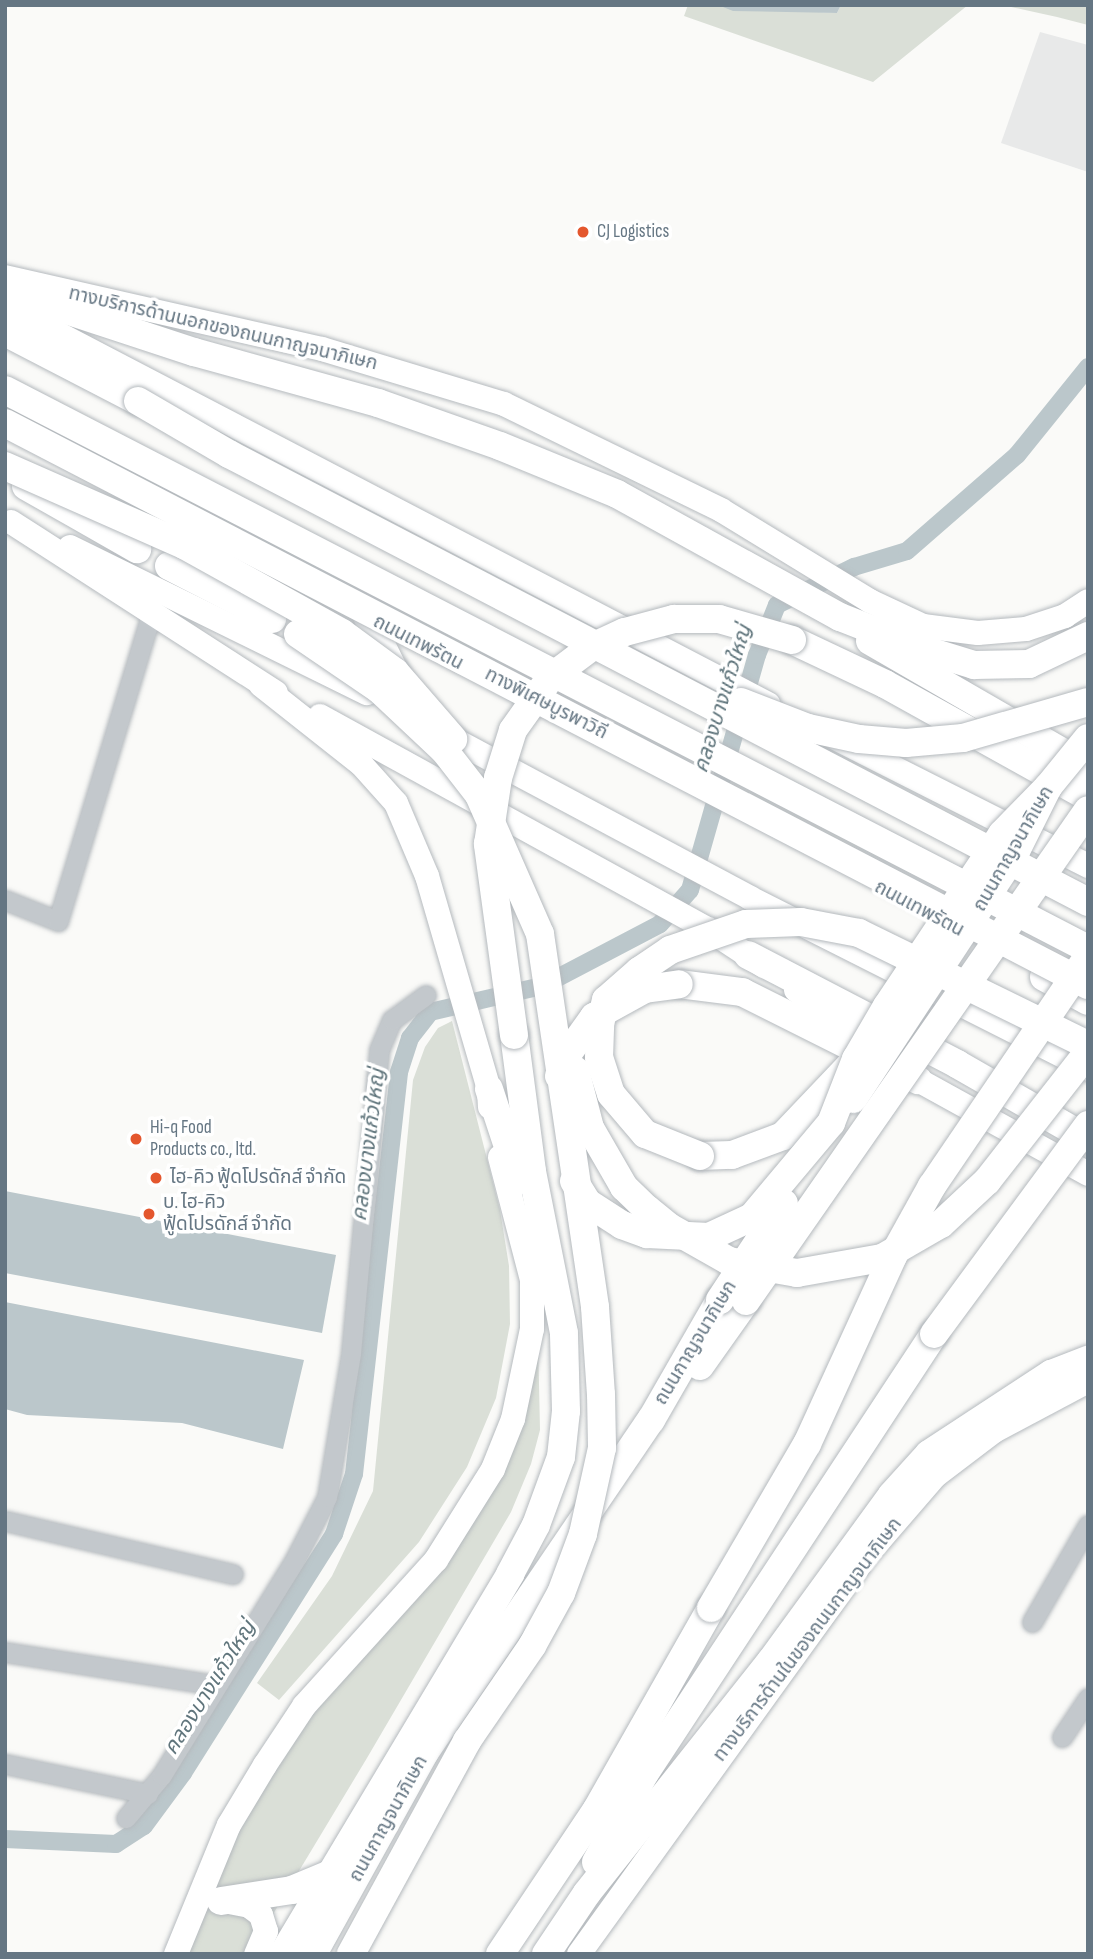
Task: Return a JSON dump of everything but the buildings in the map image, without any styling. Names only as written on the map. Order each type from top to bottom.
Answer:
[{"type":"highway","points":[[5,290],[194,352],[378,403],[500,446],[617,494],[840,617],[913,670],[1088,768]]},
{"type":"highway","points":[[5,332],[138,401],[229,454],[1088,902]]},
{"type":"highway","points":[[5,376],[1088,938]]},
{"type":"highway","name":"ทางพิเศษบูรพาวิถี","points":[[5,390],[1088,949]]},
{"type":"highway","points":[[138,401],[235,440],[723,693],[808,728],[895,742],[964,738],[1088,702]]},
{"type":"highway","name":"ทางพิเศษบูรพาวิถี","points":[[5,423],[1088,985]]},
{"type":"highway","name":"ถนนเทพรัตน","points":[[5,429],[705,792],[763,827],[1088,1001]]},
{"type":"highway","points":[[5,466],[184,545],[342,633],[395,672],[435,715],[462,753],[540,934],[590,1128],[624,1187],[669,1227],[706,1250],[756,1268],[797,1273],[838,1268],[882,1258],[914,1242],[987,1181],[1088,1052]]},
{"type":"highway","points":[[5,474],[137,549]]},
{"type":"highway","points":[[169,566],[272,619]]},
{"type":"highway","points":[[368,616],[418,720]]},
{"type":"highway","points":[[840,617],[974,665],[1030,664],[1088,636]]},
{"type":"highway","points":[[283,1954],[536,1525],[561,1457],[566,1410],[564,1333],[532,1171],[488,844],[498,778],[513,730],[550,678],[590,648],[625,632],[674,619],[719,619],[792,640],[885,684],[1088,797]]},
{"type":"highway","points":[[298,635],[404,711],[444,750],[479,795]]},
{"type":"highway","name":"ถนนกาญจนาภิเษก","points":[[313,1954],[425,1752],[733,1301],[1016,853],[1048,788],[1088,738]]},
{"type":"highway","points":[[1048,788],[1002,834],[856,1059],[783,1136],[732,1156],[700,1156],[645,1134],[611,1094],[598,1058],[600,1024],[606,1000],[670,950],[746,924],[801,922],[870,937],[1088,1045]]},
{"type":"highway","points":[[733,1301],[1088,810]]},
{"type":"highway","points":[[351,1954],[467,1741],[532,1646],[561,1593],[583,1534],[602,1448],[595,1307],[540,934]]},
{"type":"highway","points":[[748,955],[957,1064],[1088,1139]]},
{"type":"highway","points":[[500,1954],[597,1809],[807,1444],[894,1256],[932,1186],[1088,957]]},
{"type":"highway","points":[[856,1059],[831,1123],[752,1217],[709,1237],[677,1238],[622,1226],[588,1203],[564,1164],[553,1126],[554,1094],[564,1059],[594,1017],[645,989],[679,984],[741,992],[918,1080]]},
{"type":"highway","points":[[489,1089],[564,1333]]},
{"type":"highway","points":[[579,1893],[645,1773],[934,1334],[1088,1125]]},
{"type":"highway","points":[[537,1954],[579,1893],[651,1807],[925,1446],[1022,1376],[1088,1343]]},
{"type":"highway","points":[[546,1954],[587,1893],[771,1661],[891,1495],[929,1454],[1051,1374],[1088,1360]]},
{"type":"highway","points":[[221,1901],[292,1890],[330,1874]]},
{"type":"main road","name":"ทางบริการด้านนอกของถนนกาญจนาภิเษก","points":[[5,277],[322,349],[503,404],[721,510],[870,601],[923,626],[978,633],[1026,629],[1065,616],[1088,601]]},
{"type":"main road","points":[[5,306],[778,709],[1088,866]]},
{"type":"main road","points":[[8,520],[261,685],[361,764],[396,803],[427,876],[448,958],[489,1089],[491,1121],[531,1280],[532,1329],[513,1419],[493,1469],[461,1525],[436,1560],[304,1706],[265,1765],[229,1825],[176,1954]]},
{"type":"main road","points":[[8,520],[111,564],[418,720],[750,898],[1088,1069]]},
{"type":"main road","points":[[261,685],[708,929],[748,955],[918,1080],[1088,1174]]},
{"type":"main road","name":"ทางบริการด้านในของถนนกาญจนาภิเษก","points":[[579,1954],[866,1556],[935,1476],[994,1431],[1088,1381]]},
{"type":"main road","points":[[188,1921],[221,1901],[248,1906],[261,1915],[266,1931],[256,1954]]},
{"type":"street","points":[[5,900],[58,921],[152,612]]},
{"type":"street","points":[[126,1818],[148,1794],[292,1563],[327,1497],[351,1353],[379,1050],[392,1020],[426,995]]},
{"type":"street","points":[[5,1521],[233,1574]]},
{"type":"street","points":[[1032,1622],[1088,1525]]},
{"type":"street","points":[[5,1652],[216,1685]]},
{"type":"street","points":[[1062,1737],[1088,1698]]},
{"type":"street","points":[[5,1764],[148,1794]]},
{"type":"shaded area","points":[[688,5],[837,13],[841,5],[968,5],[873,82],[684,16]]},
{"type":"shaded area","points":[[718,5],[841,5],[837,13],[733,11]]},
{"type":"shaded area","points":[[1002,5],[1088,5],[1088,25],[1057,17]]},
{"type":"shaded area","points":[[1040,32],[1088,45],[1088,172],[1001,143]]},
{"type":"shaded area","points":[[452,1021],[500,1210],[509,1266],[510,1324],[496,1398],[467,1467],[419,1542],[279,1700],[257,1683],[332,1576],[373,1491],[413,1080],[425,1047],[438,1028]]},
{"type":"shaded area","points":[[5,1191],[336,1255],[322,1333],[5,1273]]},
{"type":"shaded area","points":[[5,1302],[304,1360],[283,1449],[182,1423],[27,1415],[5,1409]]},
{"type":"shaded area","points":[[538,1337],[540,1430],[531,1464],[511,1512],[367,1758],[249,1954],[171,1954],[239,1793],[425,1560],[500,1438]]},
{"type":"waterway","name":"คลองบางแก้วใหญ่","points":[[5,1839],[116,1844],[144,1826],[183,1773],[334,1534],[354,1474],[399,1072],[410,1038],[430,1012],[542,986],[660,924],[690,890],[757,655],[777,605],[854,567],[907,551],[1017,455],[1088,367]]},
{"type":"place","name":"CJ Logistics","points":[[583,232]]},
{"type":"place","name":"Hi-q Food Products co., ltd.","points":[[136,1139]]},
{"type":"place","name":"ไฮ-คิว ฟู้ดโปรดักส์ จำกัด","points":[[156,1178]]},
{"type":"place","name":"บ. ไฮ-คิว ฟู้ดโปรดักส์ จำกัด","points":[[149,1214]]}]
